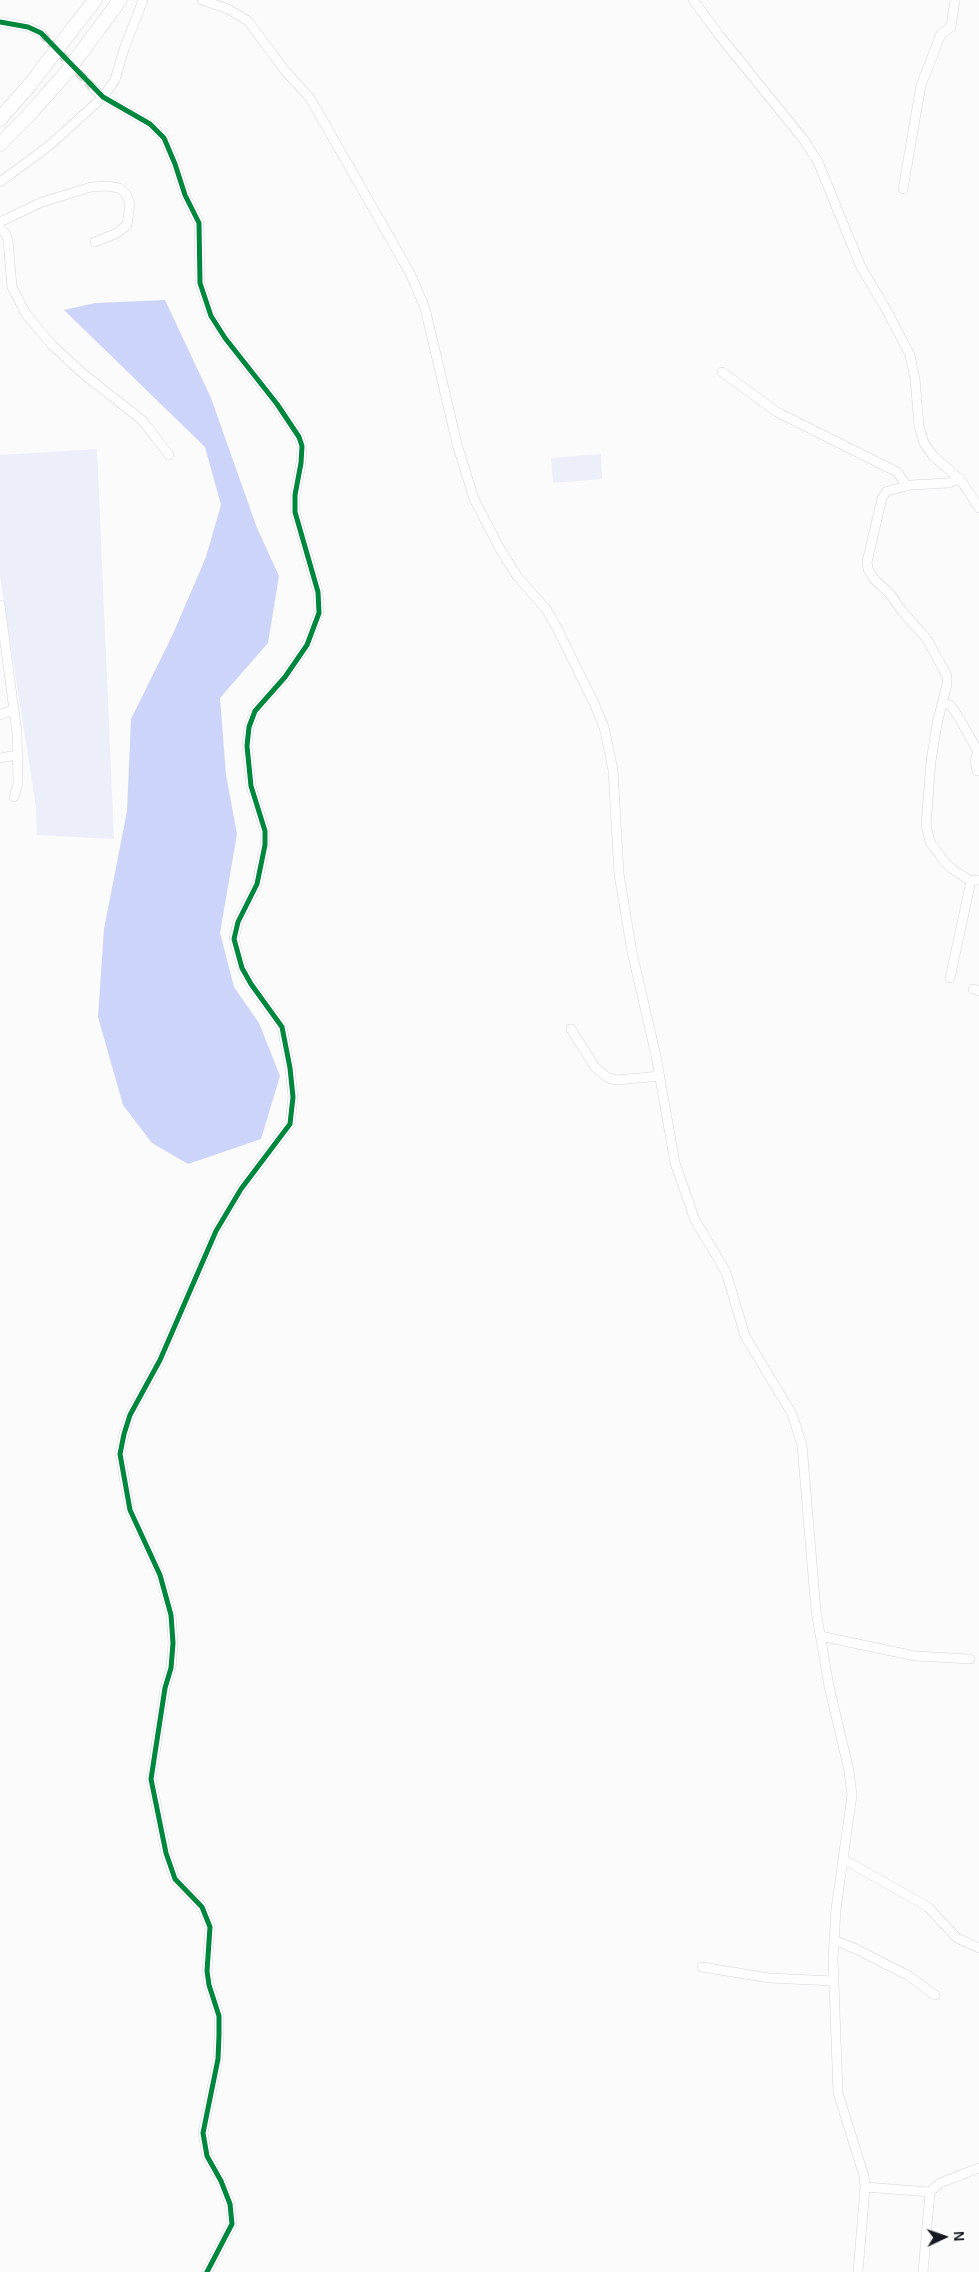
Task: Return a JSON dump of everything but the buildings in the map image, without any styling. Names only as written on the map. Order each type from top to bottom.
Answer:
[{"type":"highway","points":[[0,119],[28,87],[95,0]]},
{"type":"highway","points":[[0,144],[66,73],[120,0]]},
{"type":"street","points":[[0,182],[50,145],[103,97],[116,80],[124,49],[143,0]]},
{"type":"street","points":[[202,0],[228,9],[248,21],[286,72],[310,98],[410,273],[424,308],[457,444],[474,499],[509,562],[546,609],[594,703],[610,748],[619,874],[632,952],[660,1076],[675,1163],[695,1220],[726,1272],[745,1336],[753,1352],[784,1399],[798,1428],[802,1445],[809,1544],[820,1636],[850,1783],[851,1809],[834,1940],[834,1981],[838,2093],[862,2167],[865,2187],[858,2272]]},
{"type":"street","points":[[693,0],[718,35],[804,140],[818,162],[861,267],[888,311],[910,355],[914,372],[919,426],[924,443],[934,457],[960,479],[979,508]]},
{"type":"street","points":[[903,189],[921,85],[941,34],[951,27],[955,0]]},
{"type":"street","points":[[0,22],[28,27],[41,33]]},
{"type":"street","points":[[94,89],[103,97],[150,124],[164,138],[185,195],[199,223],[200,283],[211,316],[225,338],[277,404],[299,437],[302,446],[295,495],[295,512],[318,592],[318,613],[307,645],[286,677],[255,711],[248,727],[247,746],[251,786],[266,831],[257,884],[238,922],[234,939],[242,968],[250,984],[282,1027],[290,1068],[293,1097],[290,1124],[241,1189],[216,1231],[160,1360],[130,1415],[120,1454],[130,1510],[160,1575],[171,1615],[173,1643],[171,1668],[165,1688],[151,1779],[166,1852],[175,1879],[202,1907],[210,1927],[207,1970],[209,1985],[219,2016],[219,2035],[218,2059],[203,2133],[207,2156],[221,2181],[230,2204],[232,2224],[207,2272]]},
{"type":"street","points":[[0,222],[42,202],[91,187],[107,186],[119,188],[126,194],[130,204],[127,224],[118,233],[95,242]]},
{"type":"street","points":[[0,228],[6,233],[8,240],[12,287],[26,314],[51,344],[81,372],[143,421],[169,455]]},
{"type":"street","points":[[722,372],[777,412],[897,472],[907,486]]},
{"type":"street","points":[[950,978],[975,880],[952,869],[938,855],[930,842],[926,825],[928,777],[937,724],[947,684],[946,676],[935,650],[890,594],[875,580],[868,569],[867,562],[882,498],[886,492],[907,486],[948,483],[960,479]]},
{"type":"street","points":[[0,606],[4,662],[14,709],[18,784],[14,797]]},
{"type":"street","points":[[943,703],[950,705],[958,716],[978,754],[976,760],[978,771]]},
{"type":"street","points":[[0,715],[14,709]]},
{"type":"street","points":[[0,758],[17,755]]},
{"type":"street","points":[[571,1029],[595,1067],[608,1078],[626,1079],[660,1076]]},
{"type":"street","points":[[820,1636],[915,1656],[970,1659]]},
{"type":"street","points":[[843,1859],[928,1907],[957,1938],[979,1948]]},
{"type":"street","points":[[834,1940],[856,1948],[909,1976],[936,1995]]},
{"type":"street","points":[[702,1967],[769,1978],[834,1981]]},
{"type":"street","points":[[923,2272],[930,2192],[940,2183],[979,2168]]},
{"type":"street","points":[[865,2187],[930,2192]]},
{"type":"shaded area","points":[[165,300],[211,398],[257,528],[279,576],[268,643],[220,698],[226,775],[237,834],[220,933],[234,987],[259,1023],[280,1076],[261,1139],[188,1164],[152,1143],[123,1105],[98,1017],[104,929],[127,811],[131,719],[172,636],[206,557],[221,505],[205,447],[64,310],[95,303]]},
{"type":"shaded area","points":[[97,449],[114,839],[37,835],[36,807],[0,576],[0,455]]},
{"type":"shaded area","points":[[601,454],[602,479],[553,483],[551,458]]},
{"type":"tunnel","points":[[41,33],[94,89]]},
{"type":"cycle path","points":[[0,22],[28,27],[41,33],[103,97],[150,124],[164,138],[185,195],[199,223],[200,283],[211,316],[225,338],[277,404],[299,437],[302,446],[295,495],[295,512],[318,592],[319,613],[307,645],[285,677],[255,711],[249,727],[247,746],[251,786],[265,831],[265,845],[257,884],[238,922],[234,939],[242,968],[251,984],[282,1027],[290,1068],[293,1097],[290,1124],[241,1189],[216,1231],[160,1360],[130,1415],[120,1454],[130,1510],[160,1575],[171,1615],[173,1643],[171,1668],[165,1688],[151,1779],[166,1853],[175,1879],[202,1907],[210,1927],[207,1971],[209,1985],[219,2016],[219,2035],[218,2059],[203,2133],[207,2156],[221,2181],[230,2204],[232,2224],[207,2272]]}]
